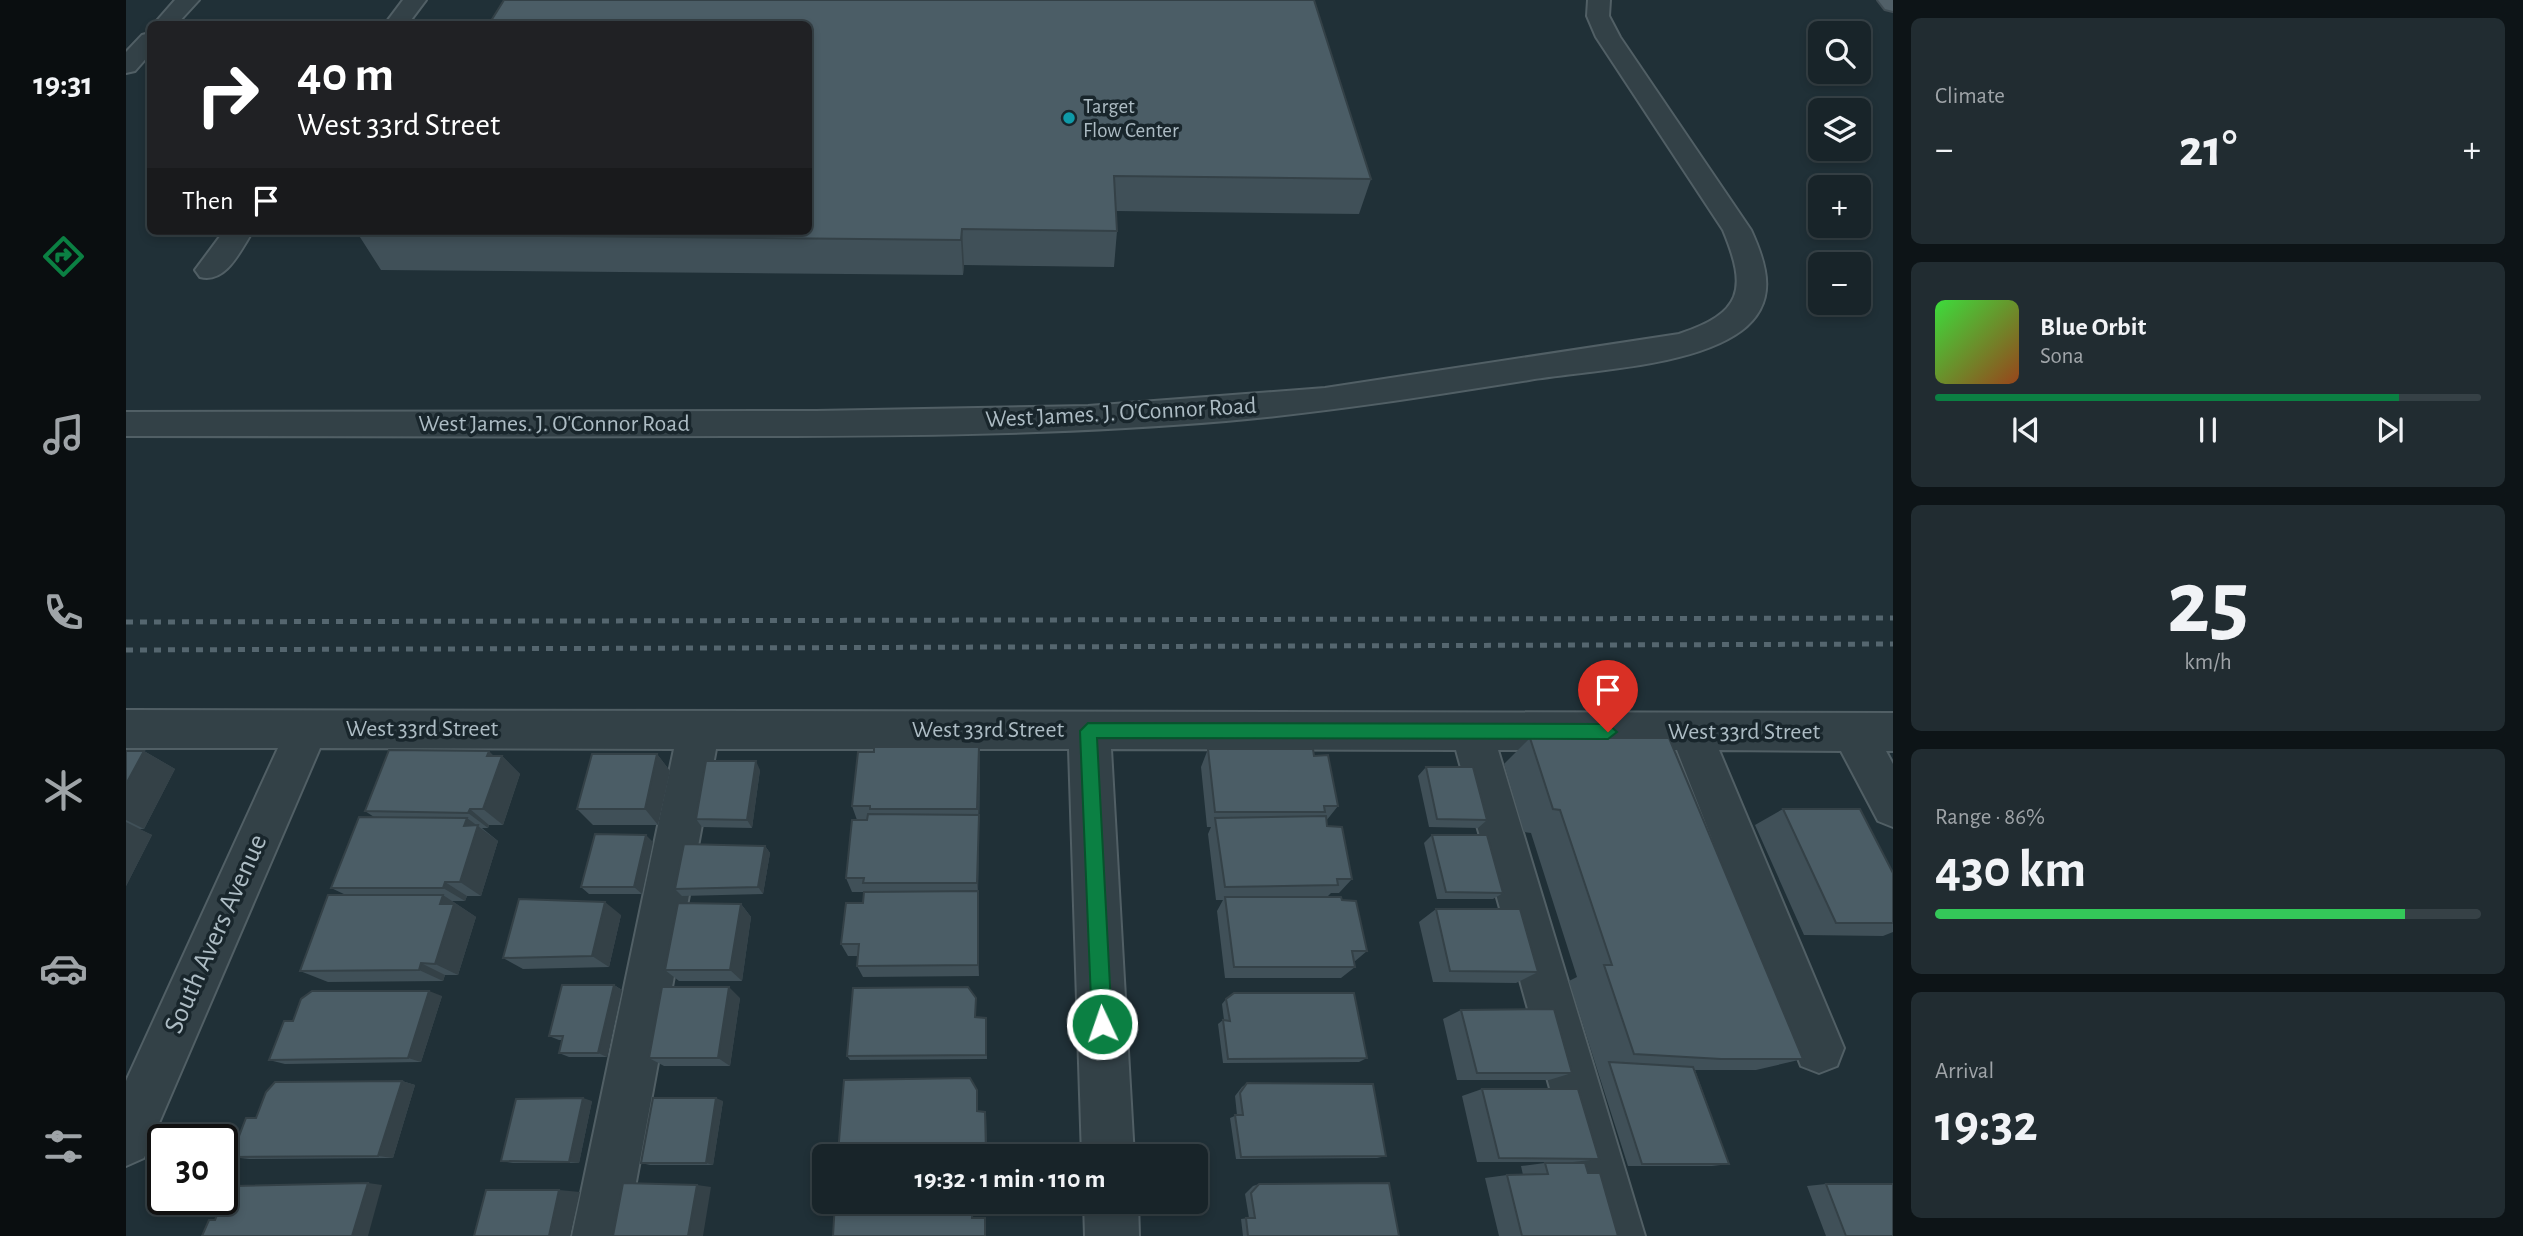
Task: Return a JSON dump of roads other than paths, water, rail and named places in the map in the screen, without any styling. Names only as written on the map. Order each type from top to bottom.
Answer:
[{"type":"street","points":[[168,21],[188,0]]},
{"type":"street","points":[[398,21],[415,0]]},
{"type":"street","name":"West James. J. O'Connor Road","points":[[126,424],[905,423],[1109,416],[1291,403],[1429,384],[1672,345],[1719,331],[1747,309],[1754,282],[1748,256],[1737,230],[1608,37],[1598,16],[1599,0]]},
{"type":"street","points":[[126,65],[147,43]]},
{"type":"street","points":[[210,270],[236,235]]},
{"type":"street","name":"West 33rd Street","points":[[126,729],[1873,732]]},
{"type":"street","name":"South Avers Avenue","points":[[126,1140],[307,729]]},
{"type":"street","points":[[599,1236],[699,729]]},
{"type":"street","points":[[1088,731],[1107,1144]]},
{"type":"street","points":[[1471,731],[1618,1236]]},
{"type":"street","points":[[1691,732],[1819,1048]]},
{"type":"street","points":[[1873,732],[1893,806]]},
{"type":"street","points":[[1111,1214],[1112,1236]]},
{"type":"railway","points":[[126,622],[1893,618]]},
{"type":"railway","points":[[126,650],[1893,644]]},
{"type":"place","name":"Target Flow Center","points":[[1069,118]]}]
